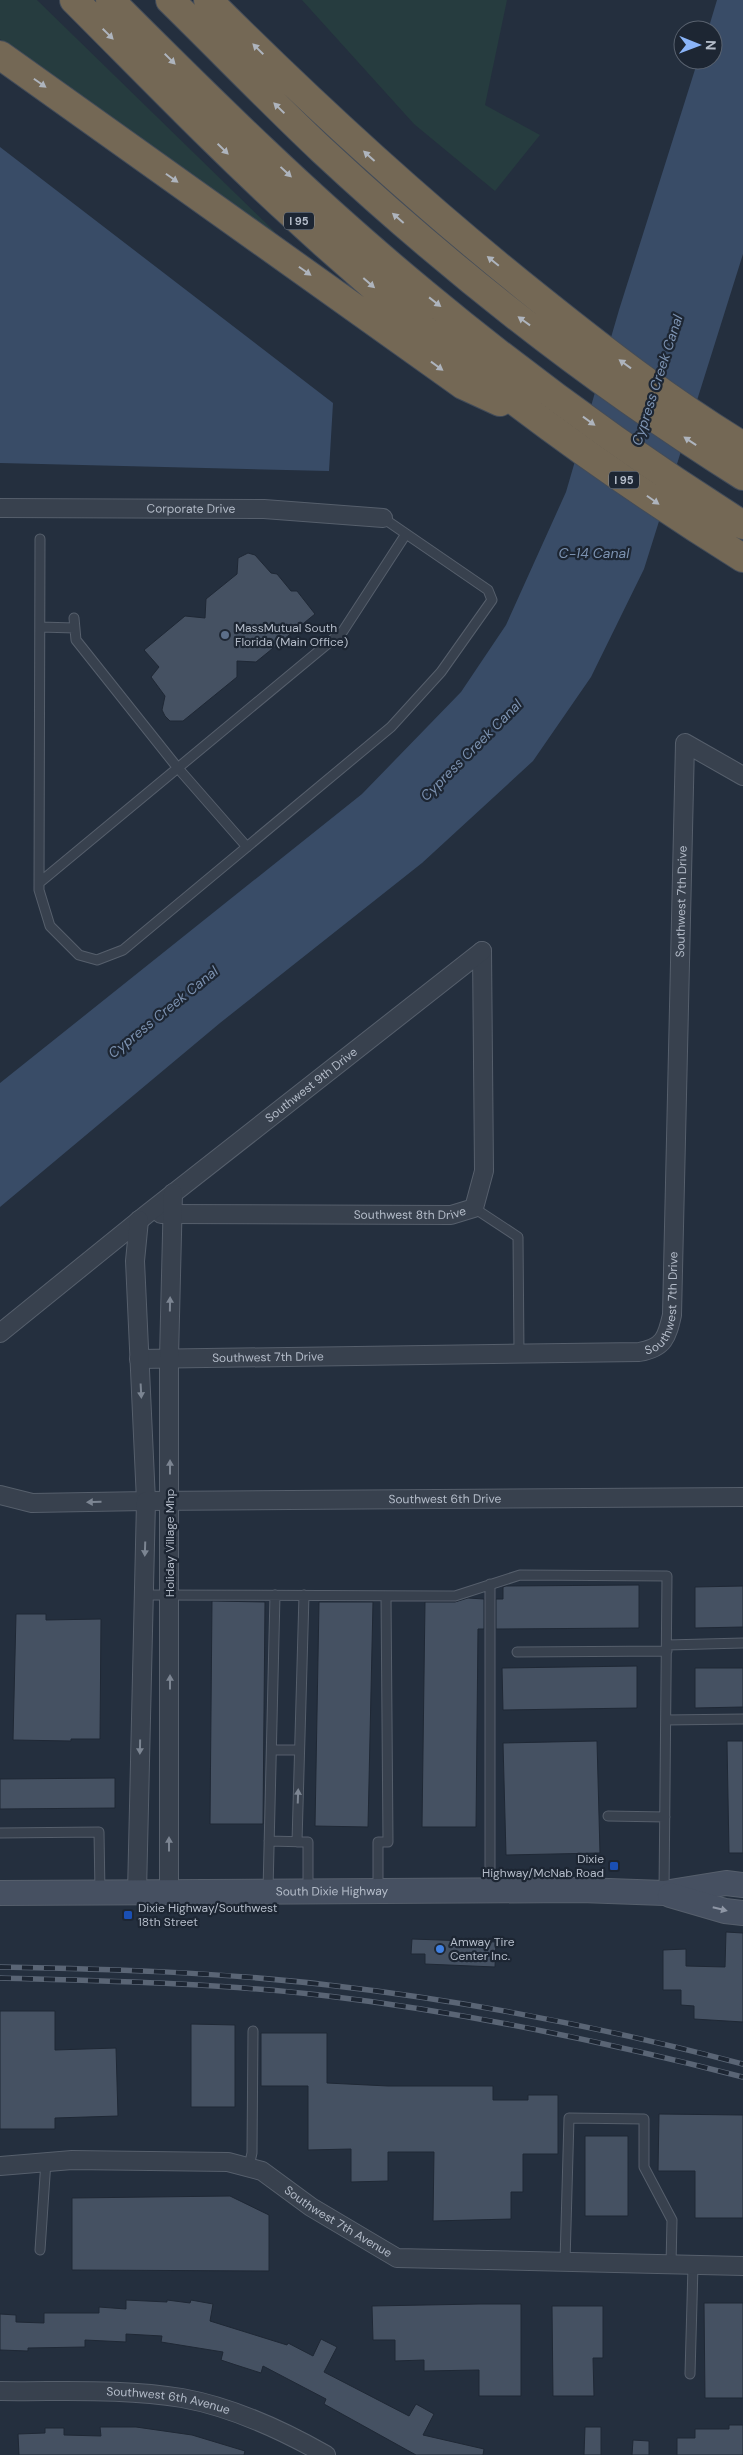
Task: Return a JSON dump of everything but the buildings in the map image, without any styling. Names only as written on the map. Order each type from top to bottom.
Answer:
[{"type":"highway","name":"I 95","points":[[74,0],[210,137],[297,220],[397,308],[542,421],[708,536],[743,558]]},
{"type":"highway","points":[[110,0],[263,149],[368,245],[432,300],[549,392],[676,483],[743,525]]},
{"type":"highway","points":[[170,0],[229,60],[371,194],[468,277],[654,386],[738,458]]},
{"type":"highway","points":[[208,0],[311,101],[568,337]]},
{"type":"highway","points":[[0,55],[464,385],[542,421]]},
{"type":"main road","name":"South Dixie Highway","points":[[0,1893],[490,1891],[664,1893],[726,1883],[743,1885]]},
{"type":"main road","name":"South Dixie Highway","points":[[664,1893],[724,1911],[743,1912]]},
{"type":"street","name":"Corporate Drive","points":[[0,508],[246,509],[383,518]]},
{"type":"street","name":"Southwest 7th Drive","points":[[139,1359],[640,1352],[652,1350],[667,1337],[672,1315],[685,743],[743,776]]},
{"type":"street","name":"Southwest 9th Drive","points":[[143,1217],[482,951]]},
{"type":"street","name":"Southwest 8th Drive","points":[[143,1217],[172,1214],[451,1215],[474,1208],[484,1171],[482,951]]},
{"type":"street","name":"Holiday Village Mhp","points":[[169,1893],[169,1358],[173,1193]]},
{"type":"street","name":"Holiday Village Mhp","points":[[137,1893],[146,1501],[135,1261],[143,1217]]},
{"type":"street","points":[[0,1333],[143,1217]]},
{"type":"street","name":"Holiday Village Mhp","points":[[0,1495],[32,1503],[146,1501]]},
{"type":"street","name":"Southwest 6th Drive","points":[[146,1501],[743,1497]]},
{"type":"street","name":"Southwest 7th Avenue","points":[[0,2166],[46,2161],[228,2162],[250,2166],[262,2171],[311,2207],[397,2258],[671,2266],[743,2266]]},
{"type":"street","name":"Southwest 6th Avenue","points":[[0,2391],[136,2393],[183,2398],[226,2410],[289,2434],[326,2455]]},
{"type":"lane","points":[[40,539],[39,890],[50,926],[79,955],[97,960],[123,950],[391,727],[440,672],[492,600],[488,590],[383,518]]},
{"type":"lane","points":[[39,883],[177,767],[343,632],[406,534]]},
{"type":"lane","points":[[74,618],[76,640],[177,767],[247,847]]},
{"type":"lane","points":[[40,628],[75,628]]},
{"type":"lane","points":[[474,1208],[518,1237],[519,1353]]},
{"type":"lane","points":[[143,1595],[455,1596],[520,1576],[667,1576],[664,1893]]},
{"type":"lane","points":[[490,1584],[490,1891]]},
{"type":"lane","points":[[268,1892],[275,1595]]},
{"type":"lane","points":[[296,1842],[304,1595]]},
{"type":"lane","points":[[378,1891],[378,1842],[388,1842],[386,1596]]},
{"type":"lane","points":[[517,1652],[743,1644]]},
{"type":"lane","points":[[666,1720],[743,1719]]},
{"type":"lane","points":[[272,1750],[299,1750]]},
{"type":"lane","points":[[608,1816],[665,1817]]},
{"type":"lane","points":[[0,1833],[99,1832],[100,1893]]},
{"type":"lane","points":[[269,1842],[308,1842],[308,1891]]},
{"type":"lane","points":[[250,2166],[252,2153],[253,2031]]},
{"type":"lane","points":[[566,2262],[568,2118],[644,2119],[644,2167],[672,2220],[671,2266]]},
{"type":"lane","points":[[40,2250],[46,2161]]},
{"type":"lane","points":[[690,2374],[693,2266]]},
{"type":"green space","points":[[0,0],[37,0],[274,231],[271,235],[0,39]]},
{"type":"green space","points":[[302,0],[507,0],[485,105],[540,135],[495,191],[414,124]]},
{"type":"water","name":"C-14 Canal","points":[[717,0],[743,0],[743,254],[644,569],[591,677],[533,761],[422,863],[220,1023],[0,1207],[0,1083],[362,794],[461,692],[506,625],[566,492],[619,310],[695,70],[723,70],[723,20],[711,20]]},
{"type":"water","points":[[0,147],[333,403],[329,471],[0,463]]},
{"type":"railway","points":[[0,1967],[205,1974],[380,1992],[433,1999],[588,2027],[743,2064]]},
{"type":"railway","points":[[0,1978],[205,1985],[328,1996],[381,2003],[589,2040],[743,2077]]},
{"type":"place","name":"MassMutual South Florida (Main Office)","points":[[225,635]]},
{"type":"place","name":"Dixie Highway/McNab Road","points":[[614,1866]]},
{"type":"place","name":"Dixie Highway/Southwest 18th Street","points":[[128,1915]]},
{"type":"place","name":"Amway Tire Center Inc.","points":[[440,1949]]},
{"type":"water label","name":"Cypress Creek Canal","points":[[657,380]]},
{"type":"water label","name":"Cypress Creek Canal","points":[[471,750]]},
{"type":"water label","name":"Cypress Creek Canal","points":[[163,1012]]}]
